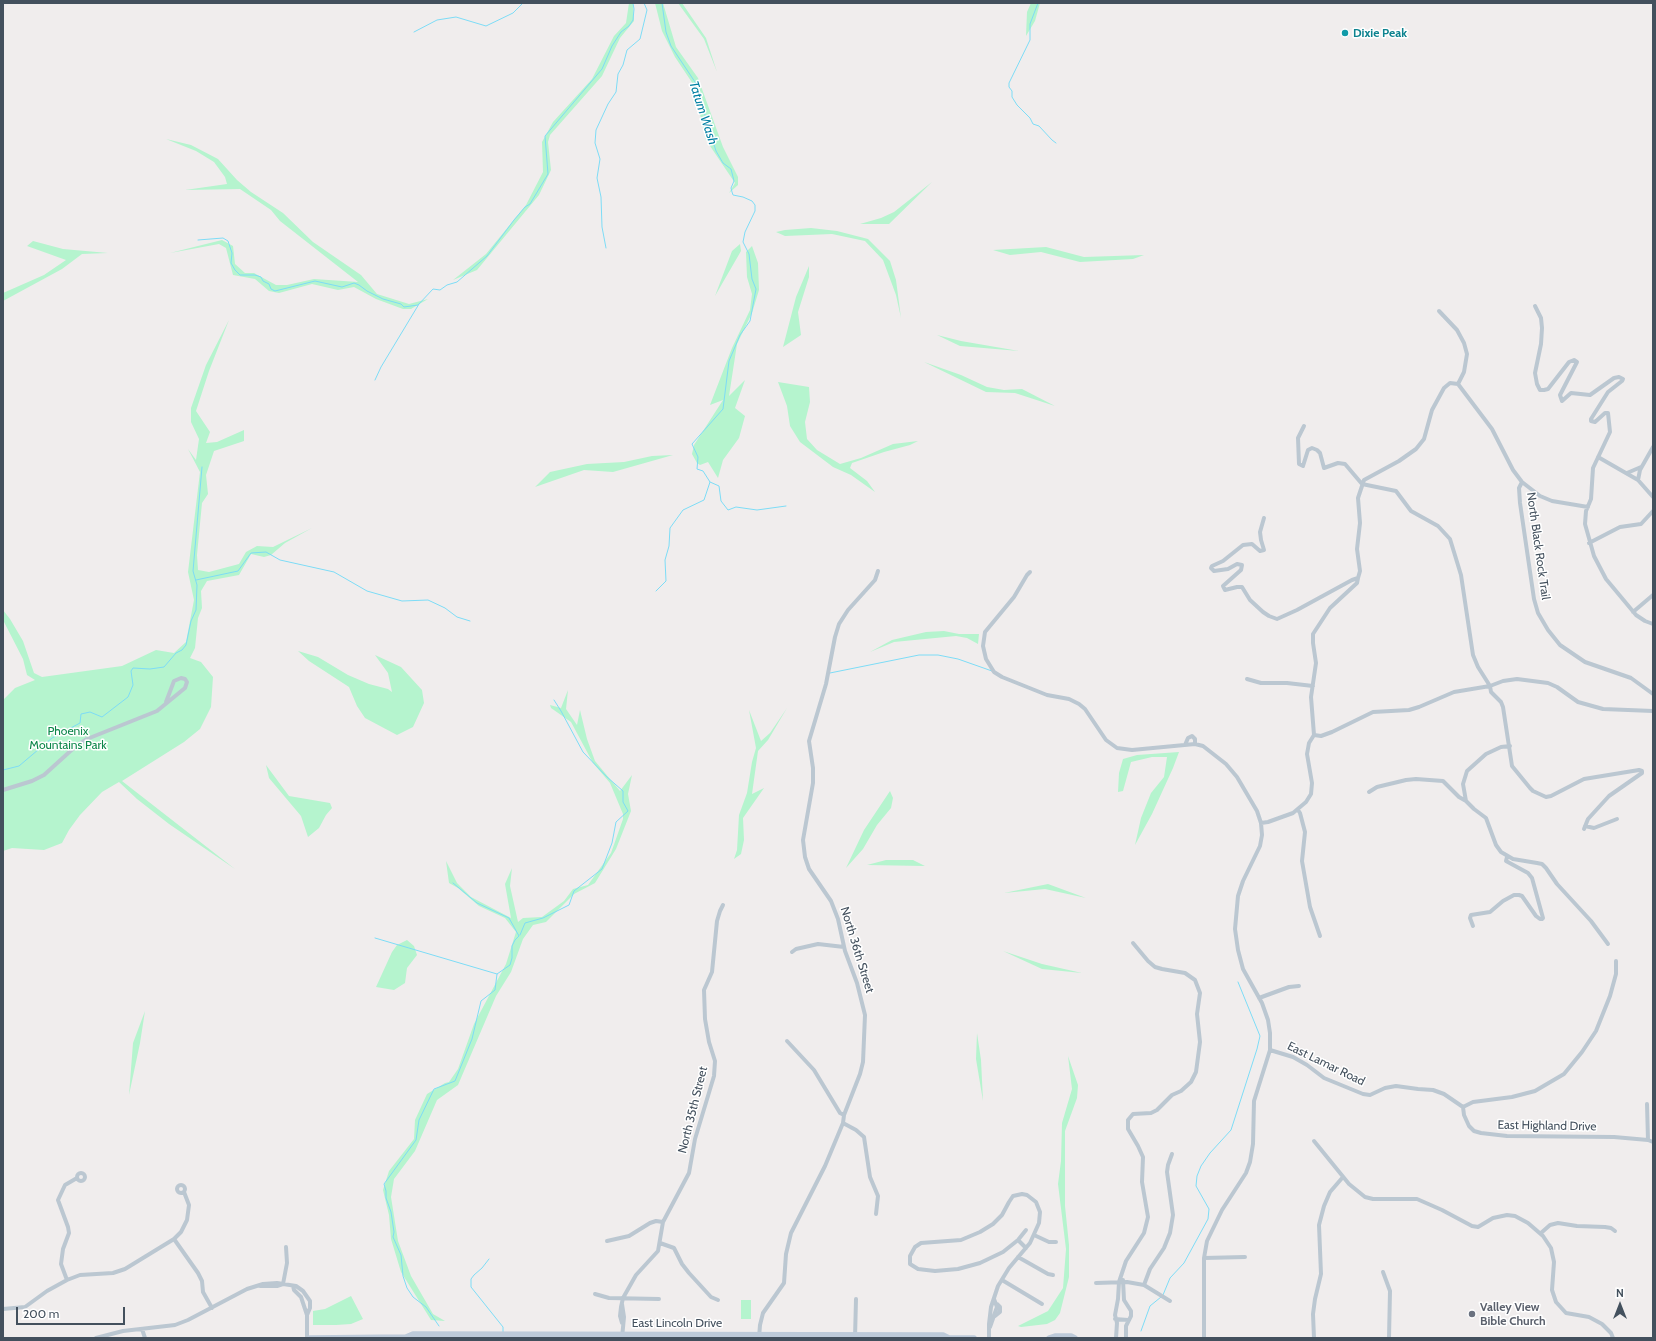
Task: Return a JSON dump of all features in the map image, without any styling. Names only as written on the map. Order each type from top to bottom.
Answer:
[{"type":"main road","name":"East Lincoln Drive","points":[[308,1338],[407,1337],[413,1334],[495,1336],[508,1334],[622,1336],[944,1335],[948,1338],[974,1338]]},
{"type":"main road","points":[[1049,1338],[1055,1336],[1071,1336],[1074,1338]]},
{"type":"street","points":[[1535,306],[1541,318],[1542,328],[1542,344],[1535,373],[1540,390],[1548,389],[1569,362],[1574,360],[1577,362],[1560,395],[1562,401],[1571,393],[1590,395],[1614,378],[1619,377],[1623,379],[1608,392],[1592,417],[1591,421],[1593,422],[1597,421],[1605,413],[1608,413],[1610,435],[1593,468],[1592,492],[1585,514],[1585,524],[1589,543],[1601,572],[1633,612],[1641,619],[1653,624]]},
{"type":"street","points":[[1439,311],[1456,330],[1464,343],[1467,354],[1464,372],[1458,384]]},
{"type":"street","points":[[1262,823],[1278,819],[1292,811],[1298,810],[1311,794],[1312,783],[1308,765],[1308,751],[1309,743],[1314,735],[1311,701],[1316,663],[1312,640],[1314,631],[1330,608],[1357,583],[1360,572],[1357,549],[1360,517],[1358,498],[1362,484],[1367,478],[1411,454],[1421,444],[1432,410],[1442,391],[1448,384],[1454,382],[1458,384],[1495,433],[1513,470],[1522,482],[1540,496],[1552,501],[1588,507]]},
{"type":"street","points":[[1304,426],[1298,438],[1300,464],[1303,466],[1308,450],[1312,448],[1320,453],[1324,468],[1338,463],[1345,464],[1362,484],[1396,491],[1411,511],[1438,526],[1450,539],[1460,569],[1473,655],[1478,667],[1490,686],[1491,692],[1501,702],[1503,707],[1510,746],[1510,759],[1516,772],[1533,791],[1546,797],[1551,796],[1584,779],[1639,770],[1642,771],[1642,773],[1609,796],[1588,819],[1584,828],[1594,828],[1617,819]]},
{"type":"street","points":[[1638,480],[1641,467],[1653,447]]},
{"type":"street","points":[[1598,457],[1638,480],[1653,497]]},
{"type":"street","points":[[1627,473],[1641,467]]},
{"type":"street","name":"North Black Rock Trail","points":[[1522,482],[1519,488],[1520,503],[1534,599],[1538,613],[1545,625],[1560,644],[1577,658],[1594,666],[1631,678],[1653,694]]},
{"type":"street","points":[[1589,543],[1620,527],[1641,524],[1653,511]]},
{"type":"street","points":[[1264,518],[1260,532],[1264,550],[1260,551],[1252,544],[1243,545],[1223,561],[1212,566],[1212,570],[1214,571],[1228,569],[1237,564],[1242,566],[1241,570],[1223,586],[1225,590],[1237,586],[1242,588],[1250,600],[1263,612],[1277,619],[1358,578]]},
{"type":"street","name":"North 36th Street","points":[[759,1336],[760,1320],[763,1313],[784,1283],[786,1254],[791,1233],[825,1166],[843,1123],[844,1115],[863,1062],[865,1025],[864,1009],[857,983],[844,947],[842,931],[835,910],[831,901],[809,869],[804,850],[803,832],[813,779],[809,741],[826,684],[831,650],[839,624],[855,600],[875,580],[878,571]]},
{"type":"street","points":[[1030,572],[1014,597],[986,632],[983,646],[986,659],[994,672],[1002,678],[1047,694],[1069,699],[1079,704],[1085,710],[1106,740],[1117,748],[1132,750],[1195,744],[1207,749],[1233,771],[1262,823],[1261,841],[1241,887],[1236,905],[1235,924],[1236,942],[1241,963],[1260,998],[1268,1020],[1270,1050],[1254,1101],[1253,1144],[1250,1162],[1246,1173],[1211,1231],[1207,1241],[1204,1258],[1204,1338]]},
{"type":"street","points":[[1633,612],[1653,594]]},
{"type":"street","points":[[3,790],[41,777],[83,741],[157,712],[166,702],[185,688],[187,682],[185,679],[181,678],[174,681],[166,702]]},
{"type":"street","points":[[1247,679],[1260,683],[1288,683],[1313,686]]},
{"type":"street","points":[[1314,735],[1321,736],[1332,732],[1373,712],[1409,710],[1425,705],[1454,692],[1490,686],[1503,681],[1517,679],[1529,679],[1548,683],[1557,687],[1571,698],[1588,706],[1603,710],[1653,711]]},
{"type":"street","points":[[1185,745],[1188,738],[1192,736],[1195,739],[1195,744]]},
{"type":"street","points":[[1466,800],[1463,784],[1467,771],[1486,754],[1501,747],[1510,746]]},
{"type":"street","points":[[1369,792],[1377,787],[1406,780],[1439,780],[1443,781],[1459,797],[1466,800],[1486,818],[1496,845],[1507,857],[1506,861],[1528,873],[1532,878],[1543,918],[1542,920],[1536,916],[1522,896],[1514,895],[1503,901],[1490,912],[1471,915],[1470,918],[1473,926]]},
{"type":"street","points":[[1298,810],[1305,832],[1302,861],[1310,908],[1320,936]]},
{"type":"street","points":[[1507,857],[1542,864],[1557,884],[1591,921],[1608,944]]},
{"type":"street","name":"North 35th Street","points":[[622,1336],[622,1323],[624,1316],[622,1303],[623,1298],[636,1275],[656,1254],[660,1243],[663,1222],[689,1173],[694,1145],[714,1076],[715,1061],[709,1042],[705,1019],[704,990],[712,972],[717,921],[723,905]]},
{"type":"street","points":[[1116,1338],[1115,1315],[1122,1273],[1126,1261],[1144,1233],[1148,1217],[1142,1182],[1143,1158],[1128,1129],[1128,1120],[1133,1114],[1146,1114],[1154,1111],[1172,1095],[1188,1086],[1196,1072],[1200,1042],[1197,1014],[1200,993],[1195,980],[1184,973],[1155,967],[1148,962],[1133,943]]},
{"type":"street","points":[[792,952],[796,949],[818,944],[844,947]]},
{"type":"street","points":[[1463,1107],[1473,1102],[1512,1097],[1535,1091],[1564,1074],[1582,1052],[1596,1031],[1610,996],[1616,974],[1616,961]]},
{"type":"street","points":[[1260,998],[1289,987],[1299,986]]},
{"type":"street","points":[[787,1041],[814,1070],[840,1112],[844,1115]]},
{"type":"street","name":"East Lamar Road","points":[[1270,1050],[1293,1057],[1328,1080],[1364,1094],[1370,1094],[1385,1088],[1396,1086],[1434,1090],[1444,1094],[1463,1107]]},
{"type":"street","points":[[1646,1104],[1648,1140]]},
{"type":"street","name":"East Highland Drive","points":[[1463,1107],[1464,1115],[1469,1126],[1474,1131],[1481,1134],[1648,1140],[1653,1142]]},
{"type":"street","points":[[843,1123],[856,1130],[864,1137],[870,1177],[878,1196],[876,1214]]},
{"type":"street","points":[[1314,1141],[1343,1177],[1358,1192],[1369,1198],[1417,1199],[1472,1226],[1478,1227],[1499,1216],[1515,1216],[1528,1223],[1541,1233],[1551,1248],[1554,1256],[1552,1290],[1556,1302],[1566,1312],[1589,1317],[1602,1324],[1607,1328],[1613,1338]]},
{"type":"street","points":[[1144,1285],[1150,1269],[1164,1248],[1170,1233],[1173,1215],[1167,1172],[1172,1154]]},
{"type":"street","points":[[1314,1338],[1314,1308],[1321,1274],[1319,1225],[1324,1206],[1330,1192],[1343,1177]]},
{"type":"street","points":[[67,1280],[61,1264],[63,1250],[67,1240],[68,1227],[58,1200],[65,1185],[77,1178]]},
{"type":"street","points":[[3,1309],[25,1307],[67,1280],[80,1276],[113,1273],[125,1269],[174,1240],[181,1232],[187,1220],[189,1205],[184,1192]]},
{"type":"street","points":[[989,1338],[991,1307],[998,1286],[1026,1248],[1034,1234],[1040,1218],[1039,1207],[1032,1198],[1027,1195],[1018,1195],[1011,1198],[1002,1215],[993,1224],[980,1232],[961,1240],[921,1243],[913,1249],[910,1264],[918,1269],[935,1271],[958,1270],[980,1264],[1003,1252],[1018,1240],[1026,1230]]},
{"type":"street","points":[[606,1241],[629,1236],[656,1221],[663,1222]]},
{"type":"street","points":[[1541,1233],[1550,1225],[1558,1223],[1577,1226],[1606,1227],[1615,1231]]},
{"type":"street","points":[[1034,1234],[1049,1242],[1056,1242]]},
{"type":"street","points":[[174,1240],[198,1273],[202,1281],[203,1292],[212,1308]]},
{"type":"street","points":[[1018,1240],[1026,1248]]},
{"type":"street","points":[[660,1243],[674,1248],[682,1264],[689,1273],[711,1297],[718,1300]]},
{"type":"street","points":[[283,1284],[287,1264],[286,1247]]},
{"type":"street","points":[[1018,1257],[1048,1274],[1053,1275]]},
{"type":"street","points":[[1204,1258],[1246,1257]]},
{"type":"street","points":[[1383,1272],[1390,1291],[1389,1338]]},
{"type":"street","points":[[1002,1280],[1042,1304]]},
{"type":"street","points":[[1121,1282],[1124,1300],[1131,1311],[1131,1316],[1126,1326],[1126,1338]]},
{"type":"street","points":[[1096,1283],[1121,1282],[1144,1285],[1168,1300]]},
{"type":"street","points":[[96,1338],[123,1331],[175,1325],[212,1308],[246,1289],[283,1284],[293,1286],[294,1290],[301,1293],[307,1315],[308,1338]]},
{"type":"street","points":[[595,1294],[609,1298],[659,1299]]},
{"type":"street","points":[[855,1336],[856,1299]]},
{"type":"street","points":[[990,1329],[995,1316],[1000,1312],[1000,1307],[994,1299]]},
{"type":"street","points":[[1115,1319],[1128,1320]]},
{"type":"street","points":[[142,1329],[145,1338]]},
{"type":"green space","points":[[629,3],[633,3],[634,21],[620,38],[602,76],[550,135],[548,142],[551,170],[539,195],[477,270],[453,280],[486,254],[526,205],[543,172],[542,142],[553,122],[592,79],[614,36],[626,23]]},
{"type":"green space","points":[[655,3],[663,3],[676,47],[698,78],[723,147],[738,177],[738,185],[729,193],[735,183],[706,140],[693,84],[675,57],[662,31]]},
{"type":"green space","points":[[678,3],[682,3],[706,38],[717,72],[704,39]]},
{"type":"green space","points":[[1031,3],[1040,3],[1035,21],[1026,36],[1027,12]]},
{"type":"green space","points":[[166,139],[191,145],[218,159],[237,180],[251,192],[283,213],[313,242],[361,275],[377,294],[409,304],[428,299],[411,309],[403,309],[376,299],[354,287],[338,290],[312,284],[279,293],[269,291],[255,279],[233,275],[226,248],[219,244],[170,253],[222,240],[233,246],[235,264],[245,273],[254,273],[276,285],[287,285],[314,279],[358,282],[280,221],[271,210],[240,189],[185,190],[227,184],[225,177],[214,162],[196,151]]},
{"type":"green space","points":[[932,182],[889,224],[860,224],[881,218],[894,212]]},
{"type":"green space","points":[[811,228],[837,231],[868,239],[890,261],[896,280],[901,318],[896,295],[883,260],[865,241],[832,234],[785,236],[776,232]]},
{"type":"green space","points":[[33,241],[63,249],[108,253],[82,254],[62,269],[3,301],[3,293],[44,275],[66,260],[27,246]]},
{"type":"green space","points":[[740,244],[741,251],[715,296],[732,251]]},
{"type":"green space","points":[[752,246],[758,263],[759,290],[752,313],[737,344],[729,396],[745,380],[735,408],[745,416],[739,438],[723,460],[718,478],[708,462],[700,465],[697,463],[692,454],[694,445],[723,400],[710,405],[732,348],[750,310],[752,294],[747,277],[746,252]]},
{"type":"green space","points":[[1046,247],[1084,257],[1144,255],[1133,259],[1080,262],[1041,252],[1010,255],[993,250]]},
{"type":"green space","points":[[809,266],[809,277],[798,312],[801,335],[783,347],[796,297]]},
{"type":"green space","name":"Phoenix Mountains Park","points":[[229,320],[209,371],[196,411],[210,432],[206,443],[217,442],[244,430],[244,441],[214,451],[206,475],[208,494],[202,503],[197,555],[198,570],[209,572],[239,564],[246,552],[257,546],[273,547],[312,528],[285,543],[271,555],[264,557],[251,554],[239,575],[207,581],[201,591],[202,608],[198,618],[195,648],[190,658],[201,662],[213,677],[211,707],[200,729],[184,742],[122,781],[235,869],[169,824],[137,799],[119,782],[102,792],[80,815],[62,843],[44,850],[12,848],[3,851],[3,700],[15,688],[35,680],[27,675],[23,659],[3,620],[3,610],[23,641],[34,673],[42,677],[122,666],[156,650],[174,653],[186,642],[194,600],[188,572],[200,472],[188,449],[196,460],[199,439],[191,422],[191,408],[206,365]]},
{"type":"green space","points":[[937,335],[961,341],[1019,351],[960,346]]},
{"type":"green space","points":[[924,362],[961,375],[987,387],[1004,390],[1022,389],[1055,406],[1015,393],[986,392]]},
{"type":"green space","points":[[778,382],[809,387],[810,402],[805,422],[807,439],[817,450],[840,464],[861,458],[893,444],[918,441],[910,445],[852,463],[850,468],[867,481],[875,492],[851,475],[833,467],[800,442],[790,426],[787,406]]},
{"type":"green space","points":[[673,455],[613,472],[584,470],[535,487],[550,472],[587,464],[624,462],[652,456]]},
{"type":"green space","points":[[944,631],[959,634],[979,634],[978,644],[967,638],[956,636],[894,642],[870,652],[892,640],[926,632]]},
{"type":"green space","points":[[298,651],[318,657],[348,675],[369,684],[388,689],[392,692],[388,673],[375,655],[401,667],[422,690],[424,703],[413,727],[397,735],[365,718],[357,706],[349,687],[309,661]]},
{"type":"green space","points":[[568,690],[566,709],[577,725],[580,710],[587,739],[595,761],[620,791],[632,775],[628,794],[631,811],[616,849],[595,883],[574,894],[546,922],[533,925],[523,939],[511,972],[496,996],[458,1085],[437,1100],[415,1151],[394,1179],[391,1197],[398,1241],[411,1276],[433,1314],[445,1321],[431,1320],[401,1272],[391,1239],[389,1215],[383,1190],[389,1171],[414,1139],[415,1120],[427,1094],[449,1082],[458,1069],[474,1024],[506,964],[516,932],[505,918],[479,906],[458,888],[449,883],[446,861],[457,883],[471,897],[511,918],[505,884],[512,868],[510,886],[518,922],[523,918],[542,917],[564,901],[573,889],[588,885],[611,853],[623,819],[623,814],[610,783],[593,763],[571,722],[551,708],[550,705],[561,708]]},
{"type":"green space","points":[[787,708],[768,740],[758,751],[752,794],[764,788],[743,818],[744,840],[741,854],[734,859],[737,850],[739,815],[747,793],[756,748],[749,710],[761,741],[770,733]]},
{"type":"green space","points":[[1179,752],[1152,814],[1135,845],[1141,818],[1151,793],[1164,777],[1167,757],[1152,757],[1131,762],[1123,791],[1118,792],[1119,773],[1123,759],[1137,755]]},
{"type":"green space","points":[[266,765],[289,796],[330,803],[332,808],[326,815],[319,828],[308,837],[301,816],[269,778]]},
{"type":"green space","points":[[890,791],[893,798],[891,808],[877,825],[863,849],[846,868],[864,830]]},
{"type":"green space","points":[[886,860],[913,860],[925,866],[867,865]]},
{"type":"green space","points":[[1048,884],[1086,898],[1045,889],[1004,893]]},
{"type":"green space","points":[[407,940],[414,946],[417,955],[407,968],[405,983],[394,990],[376,987],[392,952],[397,945]]},
{"type":"green space","points":[[1003,951],[1042,964],[1082,973],[1042,969]]},
{"type":"green space","points":[[145,1011],[140,1043],[129,1095],[133,1043]]},
{"type":"green space","points":[[977,1033],[981,1060],[983,1101],[976,1059]]},
{"type":"green space","points":[[1068,1056],[1078,1085],[1077,1098],[1065,1131],[1065,1206],[1069,1245],[1069,1277],[1060,1313],[1055,1320],[1047,1324],[1021,1327],[1018,1326],[1048,1311],[1063,1288],[1066,1249],[1058,1184],[1061,1161],[1062,1123],[1072,1089]]},
{"type":"green space","points":[[351,1296],[363,1319],[351,1324],[313,1325],[313,1311],[325,1309]]},
{"type":"green space","points":[[741,1300],[751,1300],[751,1319],[741,1319]]},
{"type":"waterway","points":[[414,32],[437,20],[456,17],[486,26],[513,13],[523,3]]},
{"type":"waterway","points":[[198,240],[223,238],[228,241],[232,253],[231,263],[235,270],[240,275],[255,275],[261,277],[263,281],[269,284],[271,289],[275,291],[315,281],[342,287],[354,283],[383,299],[401,304],[404,307],[418,305],[433,289],[440,290],[447,285],[457,282],[487,256],[514,220],[525,207],[530,204],[548,174],[545,136],[602,69],[612,46],[621,32],[629,26],[633,20],[633,3]]},
{"type":"waterway","points":[[606,248],[602,227],[601,197],[597,178],[600,159],[595,143],[596,130],[608,104],[616,92],[618,74],[623,65],[627,50],[640,39],[647,10],[644,3]]},
{"type":"waterway","name":"Tatum Wash","points":[[656,591],[666,581],[665,560],[669,546],[670,528],[683,510],[704,500],[710,482],[703,471],[697,469],[698,457],[692,444],[723,409],[729,361],[740,335],[750,321],[756,289],[752,279],[749,254],[743,242],[745,232],[755,211],[755,205],[752,201],[733,195],[731,188],[734,181],[731,169],[723,163],[716,151],[695,82],[671,46],[666,32],[662,3]]},
{"type":"waterway","points":[[1038,3],[1030,24],[1030,40],[1009,83],[1009,87],[1012,91],[1012,97],[1017,105],[1030,118],[1033,124],[1039,126],[1056,143]]},
{"type":"waterway","points":[[375,380],[381,367],[419,304]]},
{"type":"waterway","points":[[3,770],[19,766],[52,738],[80,723],[81,714],[90,712],[102,717],[128,697],[133,685],[131,671],[133,668],[150,669],[164,667],[176,653],[182,650],[186,645],[191,621],[196,610],[197,585],[193,571],[202,467]]},
{"type":"waterway","points":[[710,482],[719,486],[721,501],[728,510],[736,507],[757,510],[786,506]]},
{"type":"waterway","points":[[196,580],[238,571],[251,553],[266,552],[280,560],[334,572],[367,591],[402,601],[428,600],[445,608],[457,617],[470,621]]},
{"type":"waterway","points":[[830,673],[919,655],[938,655],[958,659],[992,671]]},
{"type":"waterway","points":[[520,935],[525,923],[543,918],[569,905],[574,891],[602,869],[612,843],[616,822],[628,811],[623,802],[623,791],[583,752],[554,700]]},
{"type":"waterway","points":[[439,1326],[426,1307],[413,1297],[407,1288],[403,1276],[401,1255],[393,1237],[394,1232],[391,1212],[386,1198],[384,1184],[416,1140],[419,1120],[434,1089],[455,1081],[472,1039],[481,1001],[495,990],[497,974],[510,965],[512,958],[512,946],[519,936],[509,918],[477,903],[453,883]]},
{"type":"waterway","points":[[375,938],[497,974]]},
{"type":"waterway","points":[[1163,1295],[1170,1278],[1184,1263],[1208,1219],[1209,1209],[1196,1186],[1197,1176],[1201,1166],[1210,1153],[1231,1130],[1257,1049],[1260,1036],[1238,982]]},
{"type":"waterway","points":[[489,1259],[471,1279],[471,1287],[503,1327],[503,1332]]},
{"type":"waterway","points":[[1141,1331],[1150,1306],[1161,1297]]},
{"type":"place","name":"Dixie Peak","points":[[1345,33]]},
{"type":"place","name":"Valley View Bible Church","points":[[1472,1314]]}]
